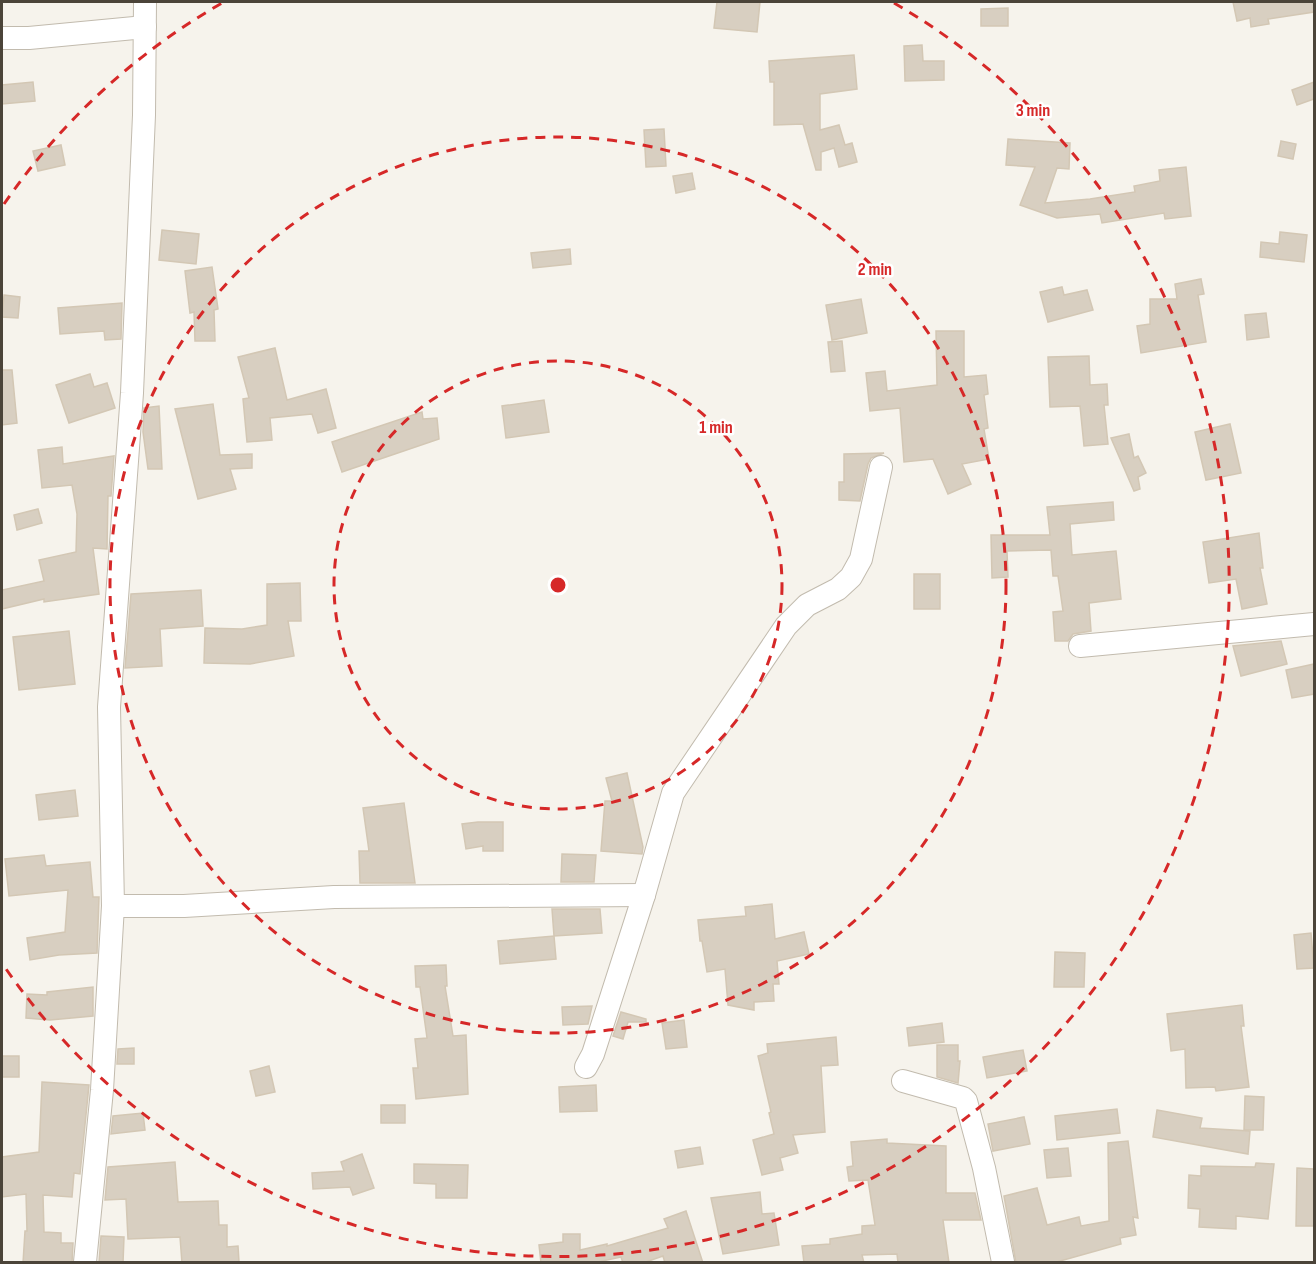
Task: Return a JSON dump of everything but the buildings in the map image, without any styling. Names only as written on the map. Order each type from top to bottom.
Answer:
[{"type":"street","points":[[85,1263],[102,1090],[113,906],[109,707],[132,393],[144,115],[145,2]]},
{"type":"street","points":[[2,38],[29,38],[145,27]]},
{"type":"street","points":[[586,1067],[593,1054],[644,895],[673,793],[786,626],[807,605],[838,589],[851,577],[861,559],[881,466]]},
{"type":"street","points":[[1080,646],[1314,624]]},
{"type":"street","points":[[113,906],[184,906],[334,897],[644,895]]},
{"type":"street","points":[[903,1081],[963,1098],[966,1101],[984,1168],[1003,1263]]}]
